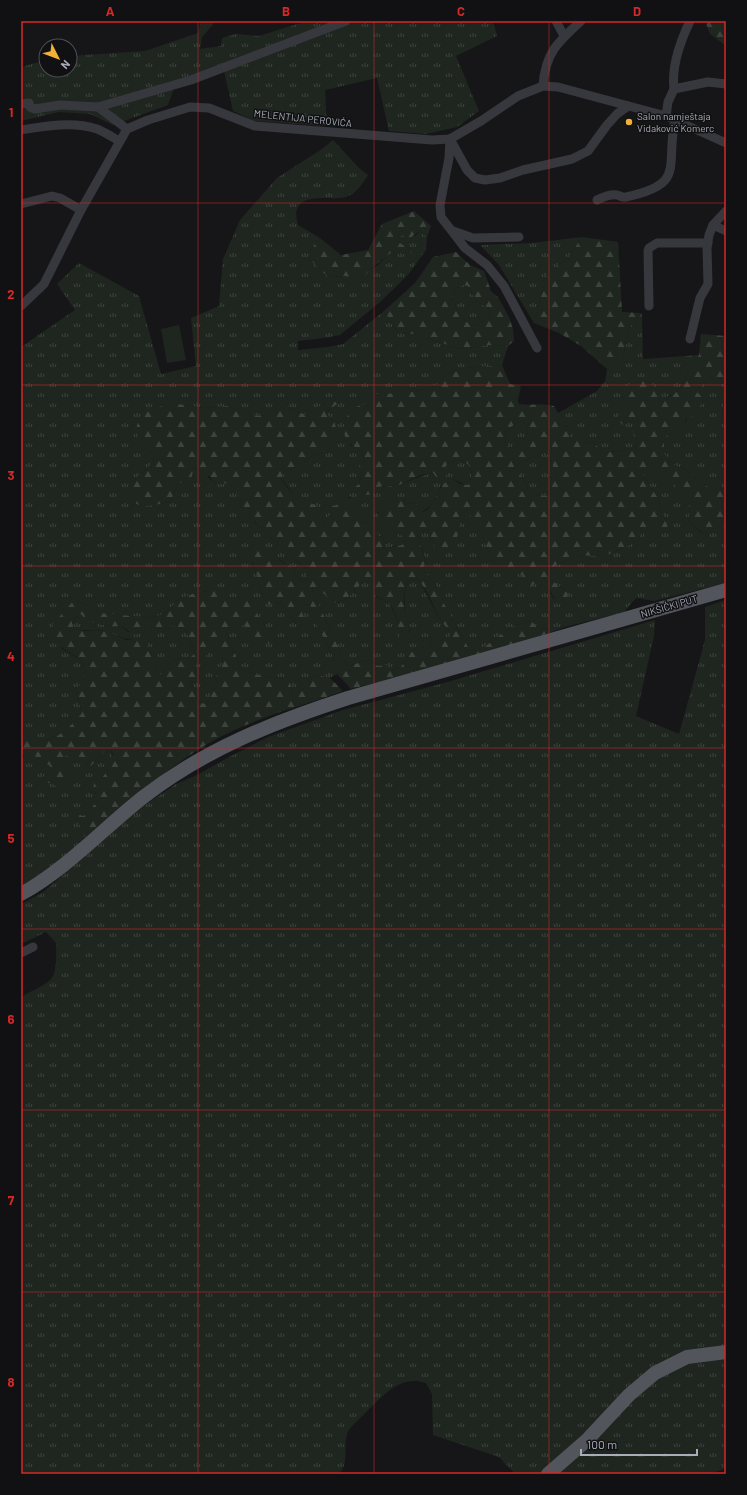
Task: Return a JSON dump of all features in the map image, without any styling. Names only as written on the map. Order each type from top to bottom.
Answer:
[{"type":"main road","name":"NIKŠIĆKI PUT","points":[[21,894],[49,877],[157,788],[210,754],[256,730],[348,698],[726,590]]},
{"type":"main road","points":[[548,1474],[581,1445],[629,1395],[655,1374],[687,1357],[726,1352]]},
{"type":"street","points":[[21,104],[29,103],[30,107],[35,109],[60,105],[98,107],[191,80],[346,21]]},
{"type":"street","points":[[556,21],[564,36]]},
{"type":"street","points":[[543,86],[546,64],[553,49],[564,36],[582,21]]},
{"type":"street","points":[[666,116],[668,102],[674,89],[672,76],[676,57],[690,21]]},
{"type":"street","points":[[674,89],[708,82],[726,84]]},
{"type":"street","points":[[450,139],[481,121],[518,96],[543,86],[558,87],[666,116],[726,143]]},
{"type":"street","points":[[450,139],[466,170],[475,178],[485,180],[500,178],[537,166],[572,159],[588,151],[607,125],[617,114],[628,106]]},
{"type":"street","points":[[21,306],[44,284],[82,210],[127,129],[98,107]]},
{"type":"street","name":"MELENTIJA PEROVIĆA","points":[[127,129],[170,112],[190,107],[209,108],[255,126],[400,139],[450,139]]},
{"type":"street","points":[[597,200],[608,195],[624,197],[663,184],[669,174],[672,164],[670,140],[675,120]]},
{"type":"street","points":[[21,130],[56,126],[80,126],[103,132],[119,141]]},
{"type":"street","points":[[450,139],[449,158],[440,205],[441,217],[465,248],[487,265],[504,286],[538,348]]},
{"type":"street","points":[[21,204],[52,196],[60,198],[82,210]]},
{"type":"street","points":[[690,340],[700,298],[708,284],[708,243],[713,225],[726,211]]},
{"type":"street","points":[[713,225],[726,231]]},
{"type":"street","points":[[453,231],[473,238],[519,237]]},
{"type":"street","points":[[649,306],[649,248],[657,243],[708,243]]},
{"type":"street","points":[[21,953],[33,947]]},
{"type":"green space","points":[[201,21],[216,21],[202,37],[200,49],[221,46],[222,38],[235,34],[259,36],[307,21],[493,21],[497,36],[456,56],[479,111],[457,127],[426,134],[389,131],[377,78],[325,90],[327,126],[255,121],[233,111],[224,71],[174,88],[168,105],[113,125],[90,114],[59,112],[21,121],[21,67],[38,62],[38,78],[78,78],[78,55],[145,51],[198,33]]},
{"type":"green space","points":[[705,21],[726,21],[726,46],[710,34]]},
{"type":"green space","points":[[333,140],[359,168],[368,175],[356,191],[346,197],[312,199],[301,204],[297,209],[296,217],[298,225],[320,238],[311,250],[309,259],[328,277],[345,276],[357,278],[378,265],[387,255],[394,251],[404,254],[411,249],[398,242],[401,235],[415,236],[420,231],[427,237],[426,250],[408,275],[380,302],[340,335],[298,341],[298,350],[343,344],[384,311],[398,333],[414,334],[460,349],[488,345],[508,346],[502,365],[467,368],[453,371],[447,374],[438,384],[429,388],[405,393],[372,395],[376,400],[353,409],[350,445],[361,451],[365,462],[359,484],[385,487],[400,484],[433,473],[435,477],[447,464],[459,459],[469,466],[472,473],[468,486],[453,479],[441,486],[433,504],[422,512],[414,503],[407,504],[401,497],[390,500],[377,513],[385,526],[406,538],[402,545],[382,549],[384,538],[379,536],[366,522],[360,523],[353,508],[351,496],[332,511],[325,524],[319,520],[308,502],[299,502],[281,478],[287,469],[290,470],[299,466],[310,457],[329,450],[334,421],[325,413],[339,403],[326,402],[306,415],[286,405],[262,416],[245,414],[229,406],[204,408],[172,403],[140,446],[154,454],[153,463],[131,483],[160,504],[170,502],[179,483],[191,472],[194,467],[216,484],[224,483],[233,486],[241,500],[240,506],[250,509],[251,515],[258,527],[265,528],[272,540],[278,545],[284,546],[292,554],[295,560],[307,569],[307,579],[303,582],[297,577],[293,567],[288,566],[269,551],[252,563],[260,579],[258,587],[269,604],[277,601],[286,609],[296,624],[298,605],[310,604],[315,621],[339,668],[337,674],[330,678],[316,675],[303,689],[293,696],[289,678],[264,676],[240,669],[227,636],[227,630],[238,623],[251,629],[266,626],[259,619],[256,612],[263,607],[244,600],[234,601],[208,591],[192,594],[178,600],[166,613],[152,618],[101,613],[75,599],[61,648],[81,660],[86,674],[76,692],[82,713],[60,734],[47,740],[31,741],[21,730],[21,347],[75,310],[57,284],[79,263],[139,296],[161,374],[196,366],[191,318],[219,306],[223,259],[240,220],[277,178],[322,149]]},
{"type":"green space","points":[[414,211],[431,226],[427,237],[420,231],[410,238],[401,235],[398,242],[411,249],[412,253],[404,254],[394,251],[372,268],[363,279],[345,276],[328,277],[309,259],[311,250],[320,238],[341,255],[368,250],[382,224]]},
{"type":"green space","points":[[582,237],[570,255],[547,275],[534,323],[499,265],[480,245],[532,243]]},
{"type":"green space","points":[[582,237],[618,242],[622,312],[642,313],[628,331],[622,360],[607,369],[581,346],[559,333],[534,323],[547,275],[570,255]]},
{"type":"green space","points":[[456,252],[470,265],[484,271],[491,291],[498,297],[509,317],[513,329],[514,341],[508,346],[488,345],[460,349],[414,334],[398,333],[384,311],[415,283],[433,257]],"holes":[[[463,285],[468,286],[478,302],[488,308],[490,315],[484,321],[474,326],[469,324],[461,316],[455,306],[453,294],[454,289]]]},
{"type":"green space","points":[[463,285],[468,286],[478,302],[488,308],[490,315],[484,321],[474,326],[469,324],[461,316],[455,306],[453,294],[454,289]]},
{"type":"green space","points":[[642,313],[643,359],[699,355],[687,372],[680,390],[666,398],[660,397],[637,419],[641,427],[634,436],[638,442],[634,448],[604,453],[593,442],[588,443],[580,437],[569,437],[571,428],[556,423],[558,413],[597,391],[605,381],[607,369],[619,363],[622,359],[625,351],[628,331]]},
{"type":"green space","points":[[179,325],[186,360],[167,363],[161,329]]},
{"type":"green space","points":[[701,334],[726,336],[726,414],[722,414],[724,402],[724,380],[711,377],[696,391],[702,397],[702,403],[693,416],[686,418],[684,427],[664,437],[664,454],[675,466],[683,468],[712,490],[726,488],[726,525],[703,533],[690,523],[689,501],[674,484],[650,469],[643,475],[659,500],[661,513],[666,520],[668,529],[642,530],[638,541],[607,555],[575,556],[548,570],[550,579],[568,593],[566,603],[558,604],[550,591],[537,582],[531,586],[524,583],[521,571],[505,576],[493,562],[480,531],[467,510],[459,515],[459,527],[456,540],[446,553],[437,552],[428,529],[416,532],[425,559],[424,571],[441,591],[443,602],[468,647],[484,647],[515,625],[531,621],[539,629],[565,627],[486,653],[351,689],[337,674],[339,668],[315,621],[310,604],[299,605],[304,618],[296,624],[286,609],[277,601],[269,605],[258,587],[259,581],[253,563],[253,557],[254,551],[258,544],[266,547],[283,562],[293,567],[297,577],[303,582],[307,579],[307,569],[295,560],[292,554],[284,547],[278,546],[272,540],[265,528],[258,527],[252,519],[250,509],[240,506],[241,500],[233,486],[224,483],[216,484],[209,476],[203,477],[194,467],[191,480],[179,483],[170,502],[142,506],[133,500],[131,493],[131,483],[153,463],[154,454],[140,446],[136,429],[139,419],[150,410],[172,403],[204,408],[229,406],[245,414],[262,416],[286,405],[306,415],[326,402],[340,402],[325,413],[334,422],[336,429],[335,436],[329,450],[310,457],[299,466],[289,470],[287,469],[281,478],[299,502],[308,502],[323,509],[320,520],[324,524],[332,511],[332,506],[356,497],[353,508],[360,513],[360,523],[366,522],[379,536],[384,538],[383,549],[402,545],[406,538],[383,524],[378,516],[379,511],[384,505],[396,497],[401,497],[407,504],[414,503],[423,512],[432,504],[440,489],[447,481],[453,479],[460,484],[468,485],[472,473],[467,463],[459,459],[447,464],[445,468],[448,474],[439,481],[433,473],[421,475],[399,485],[376,487],[372,494],[364,495],[358,493],[354,488],[359,484],[361,477],[357,472],[360,464],[365,462],[361,451],[346,439],[344,428],[348,416],[354,408],[375,400],[372,394],[421,390],[438,384],[447,374],[453,371],[467,368],[502,365],[510,384],[521,386],[518,400],[519,404],[554,406],[558,413],[557,423],[571,428],[570,437],[580,437],[588,443],[593,442],[604,453],[634,448],[638,442],[632,429],[640,427],[637,419],[623,425],[617,419],[626,403],[624,388],[635,380],[648,378],[660,396],[667,398],[680,390],[687,372],[699,355]],"holes":[[[524,421],[528,430],[522,445],[512,449],[505,443],[506,430],[517,423]],[[545,451],[549,456],[557,474],[549,479],[549,491],[546,496],[529,493],[526,483],[514,467]],[[414,579],[419,580],[428,594],[438,616],[451,634],[449,637],[410,653],[401,667],[392,671],[387,665],[378,666],[370,660],[347,666],[312,590],[316,588],[336,603],[346,599],[363,582],[368,582],[371,592],[388,603],[394,610],[398,624],[399,638],[402,642],[408,641],[409,636],[404,603],[404,594],[407,581]]]},
{"type":"green space","points":[[711,377],[724,380],[724,402],[722,414],[726,414],[726,488],[712,490],[683,468],[675,466],[664,454],[664,437],[684,427],[695,392]]},
{"type":"green space","points":[[524,421],[528,430],[522,445],[512,449],[505,443],[506,430],[517,423]]},
{"type":"green space","points":[[545,451],[549,456],[557,474],[549,479],[549,491],[546,496],[529,493],[526,483],[514,468],[516,465]]},
{"type":"green space","points":[[650,468],[674,484],[689,501],[690,523],[702,533],[726,525],[726,583],[654,601],[636,598],[624,612],[565,627],[538,629],[531,621],[515,625],[484,647],[468,647],[443,602],[440,591],[424,571],[425,558],[416,532],[428,529],[437,552],[459,529],[459,515],[467,509],[480,531],[493,562],[536,579],[549,591],[554,599],[568,593],[550,579],[548,570],[575,556],[607,555],[638,541],[642,530],[666,520],[661,513],[659,500],[643,475]]},
{"type":"green space","points":[[414,579],[419,580],[438,616],[451,634],[450,637],[410,653],[401,667],[392,671],[378,666],[370,660],[347,666],[312,590],[316,588],[336,603],[346,599],[363,582],[368,582],[376,597],[389,603],[395,614],[399,627],[399,638],[410,632],[404,601],[407,581]]},
{"type":"green space","points":[[208,591],[222,591],[234,601],[241,596],[244,600],[255,600],[264,607],[256,612],[268,630],[270,638],[269,643],[260,646],[253,645],[250,640],[250,629],[238,623],[227,630],[227,636],[240,669],[264,676],[289,678],[293,696],[303,689],[316,675],[330,678],[343,691],[264,718],[218,738],[197,750],[159,778],[85,838],[81,827],[75,819],[77,814],[83,816],[98,801],[98,794],[92,791],[95,781],[102,778],[108,770],[106,762],[113,755],[111,750],[104,752],[91,766],[66,755],[59,765],[70,771],[64,785],[59,788],[51,783],[42,783],[43,777],[50,772],[50,766],[35,756],[27,760],[24,755],[21,756],[21,730],[31,741],[47,740],[60,734],[82,713],[76,692],[86,674],[81,660],[52,641],[53,624],[75,599],[101,613],[152,618],[166,613],[178,600],[192,594]],"holes":[[[81,614],[88,620],[100,624],[121,626],[135,635],[144,632],[149,626],[163,632],[172,626],[185,628],[195,653],[190,658],[176,659],[162,674],[156,674],[153,660],[147,648],[148,642],[143,638],[126,640],[109,632],[74,629],[72,623],[76,617]],[[211,650],[215,650],[222,656],[223,663],[216,673],[217,682],[207,704],[201,703],[196,698],[196,691],[191,684],[196,677],[195,666]]]},
{"type":"green space","points":[[726,600],[726,1468],[710,1474],[515,1474],[499,1457],[433,1435],[432,1394],[426,1383],[408,1381],[386,1393],[349,1430],[346,1440],[343,1469],[339,1474],[21,1474],[21,997],[41,987],[52,978],[56,966],[56,943],[46,932],[21,944],[21,904],[42,893],[142,807],[176,784],[197,775],[268,737],[343,710],[451,681],[655,620],[654,636],[636,716],[679,734],[705,640],[705,607]]},
{"type":"green space","points":[[81,614],[95,622],[105,625],[116,627],[121,626],[128,632],[149,626],[163,632],[172,626],[185,628],[195,653],[190,658],[176,659],[162,674],[156,674],[151,654],[136,639],[120,637],[102,630],[74,629],[72,623],[76,617]]},
{"type":"green space","points":[[211,650],[215,650],[222,656],[223,663],[216,673],[217,682],[207,704],[201,703],[196,698],[196,691],[191,684],[196,677],[195,666]]},
{"type":"green space","points":[[111,750],[112,755],[110,766],[92,791],[98,794],[98,801],[83,816],[77,814],[85,838],[62,860],[21,886],[21,756],[35,756],[50,766],[50,772],[43,777],[42,783],[66,754],[91,766],[104,752]]},
{"type":"place","name":"Salon namještaja Vidaković Komerc","points":[[629,122]]}]
